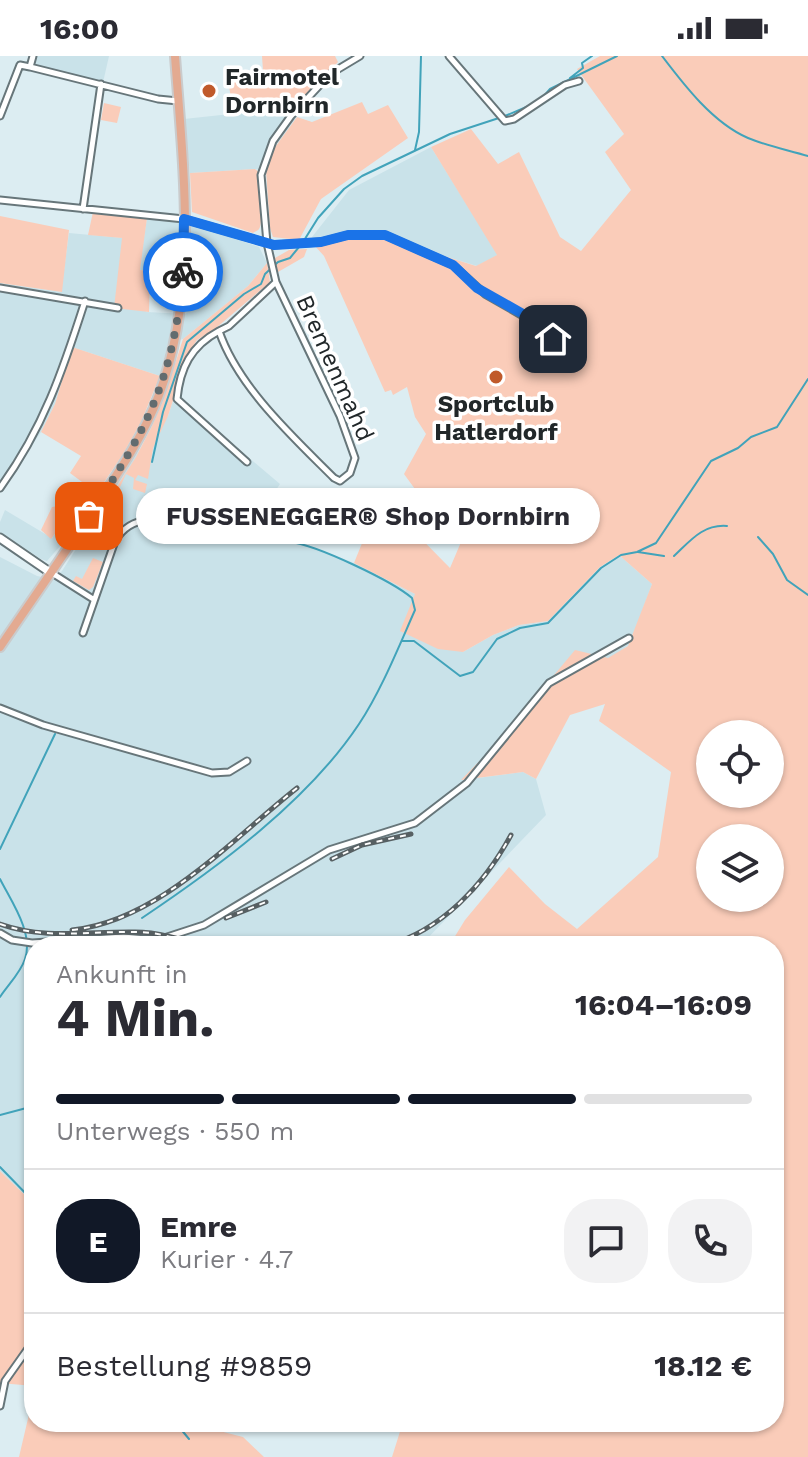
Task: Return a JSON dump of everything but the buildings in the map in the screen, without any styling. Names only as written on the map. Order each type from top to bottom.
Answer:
[{"type":"main road","points":[[0,647],[134,447],[159,396],[177,325],[184,261],[175,56]]},
{"type":"main road","points":[[0,538],[51,573]]},
{"type":"street","points":[[30,67],[33,56]]},
{"type":"street","name":"Bremenmahd","points":[[276,282],[229,326],[219,331],[229,353],[269,410],[340,481],[354,467],[355,458],[347,433],[273,273],[261,175],[273,141],[320,83],[360,56]]},
{"type":"street","points":[[449,56],[504,120],[514,119],[565,85],[579,81]]},
{"type":"street","points":[[0,116],[20,65],[158,99],[178,101]]},
{"type":"street","points":[[83,209],[101,84]]},
{"type":"street","points":[[0,200],[184,219],[267,243],[308,244],[363,234],[385,235],[453,265],[485,294],[537,324],[569,355]]},
{"type":"street","points":[[0,288],[118,308]]},
{"type":"street","points":[[0,488],[45,415],[85,301]]},
{"type":"street","points":[[219,331],[191,352],[177,399],[247,462]]},
{"type":"street","points":[[83,633],[115,541],[128,524],[153,521],[188,532]]},
{"type":"street","points":[[51,573],[93,599]]},
{"type":"street","points":[[169,936],[214,920],[329,850],[415,823],[467,783],[549,683],[629,638]]},
{"type":"street","points":[[0,708],[43,725],[212,773],[229,772],[247,761]]},
{"type":"street","points":[[0,933],[24,942]]},
{"type":"street","points":[[0,1406],[2,1380],[24,1352]]},
{"type":"shaded area","points":[[29,56],[109,56],[102,87],[26,66]]},
{"type":"shaded area","points":[[262,56],[335,56],[338,62],[291,111],[233,110],[227,74],[263,71]]},
{"type":"shaded area","points":[[600,56],[808,56],[808,1457],[392,1457],[400,1432],[784,1432],[784,936],[455,936],[509,867],[545,904],[577,929],[658,857],[671,772],[599,721],[605,704],[570,715],[536,779],[523,772],[461,780],[499,741],[575,650],[608,658],[628,646],[652,584],[619,555],[600,567],[548,621],[519,625],[463,652],[438,649],[400,631],[415,594],[354,563],[372,510],[383,500],[450,568],[464,535],[453,531],[436,496],[423,500],[404,474],[426,434],[415,417],[407,387],[393,395],[391,390],[385,392],[324,256],[315,246],[350,236],[380,236],[476,266],[497,255],[431,147],[471,129],[498,164],[519,152],[560,237],[581,251],[631,190],[605,152],[624,134],[577,69]]},
{"type":"shaded area","points":[[362,102],[368,114],[388,105],[408,138],[321,199],[299,240],[273,237],[266,171],[273,150],[297,117],[312,122]]},
{"type":"shaded area","points":[[104,103],[121,107],[117,123],[101,120]]},
{"type":"shaded area","points":[[278,109],[297,117],[273,150],[266,171],[190,173],[184,119]]},
{"type":"shaded area","points":[[431,147],[498,255],[477,266],[380,236],[350,236],[315,246],[312,237],[349,190]]},
{"type":"shaded area","points":[[255,169],[259,172],[261,211],[258,230],[253,233],[192,212],[190,173]]},
{"type":"shaded area","points":[[93,212],[147,218],[140,270],[150,271],[149,312],[114,308],[122,238],[88,235]]},
{"type":"shaded area","points":[[0,216],[69,230],[62,292],[0,283]]},
{"type":"shaded area","points":[[147,218],[190,223],[259,247],[267,263],[248,286],[183,339],[168,343],[160,376],[72,347],[55,404],[41,432],[0,492],[0,283],[61,292],[69,233],[123,238],[146,312],[186,314],[191,273],[139,270]]},
{"type":"shaded area","points":[[307,249],[304,257],[278,272],[275,258],[289,250]]},
{"type":"shaded area","points":[[267,263],[270,282],[216,328],[197,340],[188,354],[168,416],[153,448],[148,479],[138,475],[135,480],[147,484],[145,493],[133,489],[134,478],[126,474],[115,498],[111,496],[152,426],[183,339],[248,286]]},
{"type":"shaded area","points":[[72,347],[160,376],[141,422],[123,454],[67,538],[57,531],[51,539],[41,530],[52,507],[72,504],[86,485],[70,473],[81,456],[41,432],[55,404]]},
{"type":"shaded area","points":[[175,395],[280,484],[252,525],[277,540],[290,538],[354,563],[415,594],[463,652],[519,625],[548,621],[600,567],[619,555],[652,584],[630,644],[499,741],[463,780],[523,772],[536,779],[546,815],[430,936],[24,936],[24,1194],[0,1171],[0,557],[37,576],[53,579],[62,571],[142,446],[168,416]]},
{"type":"shaded area","points":[[5,510],[52,538],[57,531],[67,538],[47,561],[41,559],[0,532]]},
{"type":"shaded area","points":[[93,558],[103,562],[89,590],[73,581],[76,576],[82,579]]},
{"type":"shaded area","points":[[0,1171],[24,1194],[24,1385],[0,1383]]},
{"type":"shaded area","points":[[25,1432],[223,1432],[243,1437],[264,1457],[19,1457]]},
{"type":"waterway","points":[[415,150],[419,132],[421,56]]},
{"type":"waterway","points":[[570,78],[592,56]]},
{"type":"waterway","points":[[543,97],[550,89],[617,56]]},
{"type":"waterway","points":[[662,56],[700,102],[723,123],[748,138],[808,156]]},
{"type":"waterway","points":[[303,242],[318,218],[344,189],[362,176],[450,134],[531,105]]},
{"type":"waterway","points":[[152,462],[163,412],[187,342],[244,294],[261,284],[265,274],[278,262],[290,258],[299,247]]},
{"type":"waterway","points":[[402,641],[414,641],[460,676],[473,672],[497,639],[520,628],[548,623],[601,568],[621,555],[656,543],[711,461],[738,448],[751,437],[777,427],[808,379]]},
{"type":"waterway","points":[[674,556],[704,531],[727,526]]},
{"type":"waterway","points":[[142,918],[231,855],[314,780],[367,711],[415,610],[412,598],[354,565],[302,545],[272,543],[253,531]]},
{"type":"waterway","points":[[758,537],[773,554],[787,580],[808,595]]},
{"type":"waterway","points":[[638,552],[664,556]]},
{"type":"waterway","points":[[0,849],[55,734]]},
{"type":"waterway","points":[[0,879],[25,936]]},
{"type":"waterway","points":[[0,997],[24,962]]},
{"type":"waterway","points":[[0,1115],[24,1109]]},
{"type":"waterway","points":[[0,1167],[24,1192]]},
{"type":"waterway","points":[[183,1432],[189,1439]]},
{"type":"railway","points":[[72,930],[104,923],[164,895],[297,788]]},
{"type":"railway","points":[[332,859],[362,845],[411,834]]},
{"type":"railway","points":[[412,936],[443,917],[474,888],[511,835]]},
{"type":"railway","points":[[226,918],[266,902]]},
{"type":"railway","points":[[0,924],[34,932],[135,932],[167,936]]},
{"type":"way so far","points":[[89,516],[134,447],[159,396],[176,335],[183,272]]},
{"type":"place","name":"Fairmotel Dornbirn","points":[[209,91]]},
{"type":"place","name":"Sportclub Hatlerdorf","points":[[496,377]]},
{"type":"place","name":"FUSSENEGGER® Shop Dornbirn","points":[[89,516]]},
{"type":"route","points":[[183,272],[184,219],[274,245],[308,244],[348,235],[385,235],[453,265],[485,294],[523,314],[553,339]]}]
